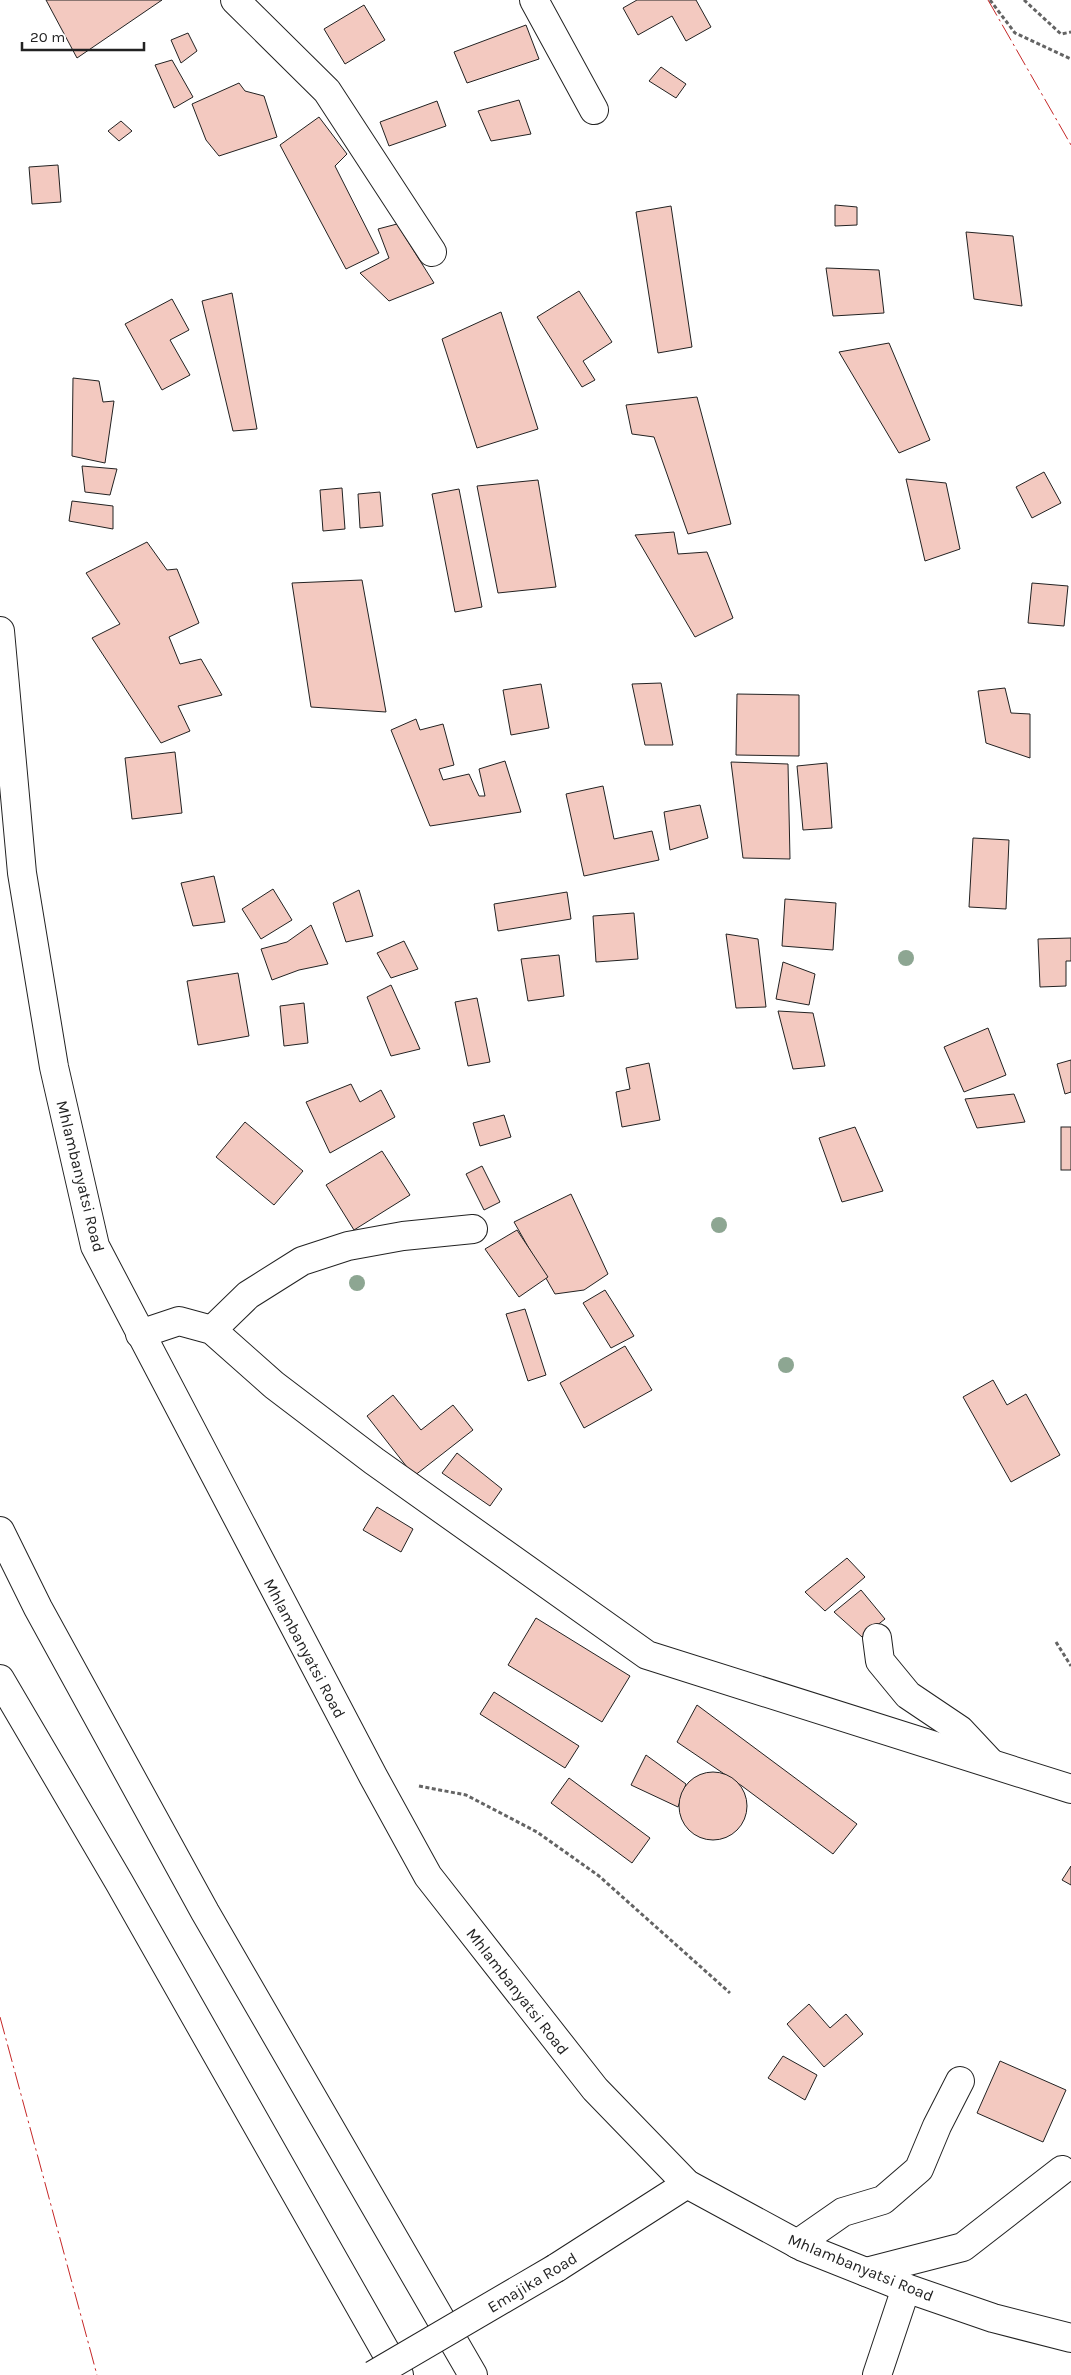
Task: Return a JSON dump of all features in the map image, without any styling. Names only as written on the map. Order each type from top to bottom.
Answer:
[{"type":"main road","points":[[234,0],[327,91],[432,252]]},
{"type":"main road","points":[[534,0],[594,110]]},
{"type":"main road","name":"Mhlambanyatsi Road","points":[[0,631],[22,873],[54,1067],[95,1246],[373,1776],[428,1876],[595,2089],[687,2184],[798,2244],[866,2272],[993,2318],[1071,2338]]},
{"type":"main road","points":[[212,1330],[248,1295],[302,1261],[358,1245],[403,1236],[472,1229]]},
{"type":"main road","points":[[140,1334],[179,1321],[212,1330],[274,1385],[374,1461],[647,1654],[1071,1789]]},
{"type":"main road","points":[[0,1531],[38,1608],[204,1912],[472,2375]]},
{"type":"main road","points":[[877,1638],[880,1661],[908,1695],[960,1730],[990,1762]]},
{"type":"main road","points":[[0,1679],[119,1882],[399,2375]]},
{"type":"main road","points":[[798,2244],[843,2212],[883,2200],[919,2169],[937,2126],[960,2081]]},
{"type":"main road","points":[[866,2272],[963,2247],[1062,2170]]},
{"type":"main road","name":"Emajika Road","points":[[373,2375],[556,2268],[687,2184]]},
{"type":"main road","points":[[877,2375],[906,2288]]},
{"type":"path","points":[[990,0],[1015,33],[1071,59]]},
{"type":"path","points":[[1024,0],[1061,34],[1071,32]]},
{"type":"path","points":[[1056,1642],[1071,1666]]},
{"type":"path","points":[[373,1776],[466,1796],[536,1832],[599,1876],[730,1993]]},
{"type":"building","points":[[46,0],[162,0],[77,58]]},
{"type":"building","points":[[637,0],[696,0],[711,27],[686,41],[672,16],[638,35],[623,8]]},
{"type":"building","points":[[364,5],[385,40],[345,64],[324,29]]},
{"type":"building","points":[[526,25],[539,59],[467,83],[454,52]]},
{"type":"building","points":[[188,33],[197,51],[181,63],[171,40]]},
{"type":"building","points":[[172,60],[193,97],[174,108],[155,65]]},
{"type":"building","points":[[661,67],[686,84],[676,98],[649,81]]},
{"type":"building","points":[[239,83],[245,91],[264,96],[277,137],[219,156],[206,140],[192,104]]},
{"type":"building","points":[[519,100],[531,134],[491,141],[478,111]]},
{"type":"building","points":[[437,101],[446,126],[389,146],[380,122]]},
{"type":"building","points":[[319,117],[347,154],[335,166],[379,253],[346,269],[280,145]]},
{"type":"building","points":[[121,121],[132,131],[119,141],[108,131]]},
{"type":"building","points":[[58,165],[61,202],[32,204],[29,167]]},
{"type":"building","points":[[835,205],[857,207],[857,225],[835,226]]},
{"type":"building","points":[[671,206],[692,347],[658,353],[636,212]]},
{"type":"building","points":[[397,224],[434,283],[389,301],[360,273],[389,258],[378,229]]},
{"type":"building","points":[[966,232],[1013,236],[1022,306],[974,299]]},
{"type":"building","points":[[826,268],[879,270],[884,313],[833,316]]},
{"type":"building","points":[[579,291],[612,342],[583,361],[595,380],[582,387],[537,317]]},
{"type":"building","points":[[232,293],[257,429],[233,431],[202,301]]},
{"type":"building","points":[[172,299],[189,330],[170,340],[190,375],[162,390],[125,324]]},
{"type":"building","points":[[501,312],[538,429],[477,448],[442,339]]},
{"type":"building","points":[[889,343],[930,440],[899,453],[839,352]]},
{"type":"building","points":[[73,378],[99,381],[103,402],[114,401],[105,463],[72,456]]},
{"type":"building","points":[[697,397],[731,524],[688,534],[654,437],[632,434],[626,405]]},
{"type":"building","points":[[82,466],[117,469],[110,495],[85,492]]},
{"type":"building","points":[[1044,472],[1061,503],[1032,518],[1016,487]]},
{"type":"building","points":[[906,479],[946,483],[960,549],[925,561]]},
{"type":"building","points":[[538,480],[556,587],[498,593],[477,486]]},
{"type":"building","points":[[342,488],[345,529],[323,531],[320,490]]},
{"type":"building","points":[[459,489],[482,607],[455,612],[432,494]]},
{"type":"building","points":[[380,492],[383,526],[360,528],[358,494]]},
{"type":"building","points":[[72,501],[113,506],[113,529],[69,521]]},
{"type":"building","points":[[674,532],[678,554],[707,552],[733,618],[695,637],[635,535]]},
{"type":"building","points":[[147,542],[167,570],[177,569],[199,623],[169,637],[180,664],[201,659],[222,695],[178,706],[190,731],[161,743],[92,638],[120,624],[86,573]]},
{"type":"building","points":[[362,580],[386,712],[311,707],[292,583]]},
{"type":"building","points":[[1032,583],[1068,586],[1064,626],[1028,623]]},
{"type":"building","points":[[661,683],[673,745],[645,745],[632,684]]},
{"type":"building","points":[[541,684],[549,728],[511,735],[503,690]]},
{"type":"building","points":[[1005,688],[1011,713],[1030,714],[1030,758],[986,743],[978,691]]},
{"type":"building","points":[[737,694],[799,695],[799,756],[736,755]]},
{"type":"building","points":[[416,719],[420,730],[443,724],[454,765],[439,769],[443,780],[469,774],[479,796],[485,796],[479,769],[505,761],[521,812],[430,826],[391,730]]},
{"type":"building","points":[[175,752],[182,813],[132,819],[125,758]]},
{"type":"building","points":[[731,762],[788,764],[790,859],[743,858]]},
{"type":"building","points":[[827,763],[832,828],[803,830],[797,766]]},
{"type":"building","points":[[603,786],[614,839],[652,831],[659,860],[584,876],[566,794]]},
{"type":"building","points":[[700,805],[708,838],[670,850],[664,812]]},
{"type":"building","points":[[973,838],[1009,840],[1006,909],[969,907]]},
{"type":"building","points":[[214,876],[225,922],[193,926],[181,883]]},
{"type":"building","points":[[273,889],[292,920],[261,939],[242,909]]},
{"type":"building","points":[[359,890],[373,936],[346,942],[333,903]]},
{"type":"building","points":[[567,892],[571,919],[498,931],[494,904]]},
{"type":"building","points":[[785,899],[836,903],[833,950],[782,946]]},
{"type":"building","points":[[634,913],[638,959],[596,962],[593,916]]},
{"type":"building","points":[[311,925],[328,964],[299,970],[272,980],[261,949],[287,942]]},
{"type":"building","points":[[726,934],[758,939],[766,1007],[736,1008]]},
{"type":"building","points":[[1071,938],[1071,961],[1066,961],[1066,986],[1040,987],[1038,939]]},
{"type":"building","points":[[404,941],[418,969],[391,978],[377,953]]},
{"type":"building","points":[[559,955],[564,996],[528,1001],[521,959]]},
{"type":"building","points":[[783,962],[815,974],[809,1005],[776,999]]},
{"type":"building","points":[[238,973],[249,1036],[198,1045],[187,981]]},
{"type":"building","points":[[391,985],[420,1049],[391,1056],[367,997]]},
{"type":"building","points":[[477,998],[490,1062],[468,1066],[455,1002]]},
{"type":"building","points":[[304,1003],[308,1043],[284,1046],[280,1006]]},
{"type":"building","points":[[778,1011],[813,1013],[825,1066],[793,1069]]},
{"type":"building","points":[[988,1028],[1006,1075],[964,1092],[944,1047]]},
{"type":"building","points":[[1071,1060],[1071,1092],[1065,1094],[1057,1064]]},
{"type":"building","points":[[649,1063],[660,1120],[622,1127],[616,1092],[630,1089],[626,1068]]},
{"type":"building","points":[[351,1084],[360,1102],[381,1090],[395,1117],[330,1153],[306,1102]]},
{"type":"building","points":[[1014,1094],[1025,1122],[977,1128],[965,1099]]},
{"type":"building","points":[[504,1115],[511,1137],[480,1146],[473,1123]]},
{"type":"building","points":[[245,1122],[303,1171],[274,1205],[216,1157]]},
{"type":"building","points":[[855,1127],[883,1191],[842,1202],[819,1138]]},
{"type":"building","points":[[1061,1127],[1071,1127],[1071,1170],[1061,1170]]},
{"type":"building","points":[[382,1151],[410,1195],[354,1230],[326,1185]]},
{"type":"building","points":[[482,1166],[500,1202],[484,1210],[466,1174]]},
{"type":"building","points":[[571,1194],[608,1274],[584,1290],[555,1294],[514,1222]]},
{"type":"building","points":[[517,1230],[548,1277],[519,1297],[485,1249]]},
{"type":"building","points":[[605,1290],[634,1336],[611,1348],[583,1303]]},
{"type":"building","points":[[525,1309],[546,1375],[528,1381],[506,1314]]},
{"type":"building","points":[[625,1346],[652,1390],[584,1428],[560,1383]]},
{"type":"building","points":[[993,1380],[1007,1405],[1026,1394],[1060,1455],[1011,1482],[963,1397]]},
{"type":"building","points":[[393,1395],[421,1430],[453,1405],[473,1430],[414,1476],[367,1416]]},
{"type":"building","points":[[457,1453],[502,1489],[490,1506],[442,1473]]},
{"type":"building","points":[[377,1507],[413,1529],[401,1552],[363,1530]]},
{"type":"building","points":[[847,1558],[865,1577],[825,1611],[805,1592]]},
{"type":"building","points":[[861,1590],[885,1619],[862,1637],[834,1612]]},
{"type":"building","points":[[536,1618],[630,1676],[602,1722],[508,1665]]},
{"type":"building","points":[[494,1692],[579,1746],[565,1768],[480,1714]]},
{"type":"building","points":[[697,1705],[857,1824],[833,1854],[742,1786],[677,1742]]},
{"type":"building","points":[[646,1755],[686,1784],[678,1807],[631,1785]]},
{"type":"building","points":[[713,1772],[726,1775],[737,1782],[744,1793],[747,1806],[744,1819],[737,1830],[726,1837],[713,1840],[700,1837],[689,1830],[682,1819],[679,1806],[682,1793],[689,1782],[700,1775]]},
{"type":"building","points":[[569,1778],[650,1838],[632,1863],[551,1803]]},
{"type":"building","points":[[1071,1866],[1071,1885],[1062,1880]]},
{"type":"building","points":[[809,2004],[830,2028],[846,2014],[863,2034],[824,2067],[787,2024]]},
{"type":"building","points":[[783,2056],[817,2075],[805,2100],[768,2078]]},
{"type":"building","points":[[1000,2061],[1066,2090],[1043,2142],[977,2113]]},
{"type":"power","points":[[988,0],[1071,145]]},
{"type":"power","points":[[0,2017],[97,2375]]}]
